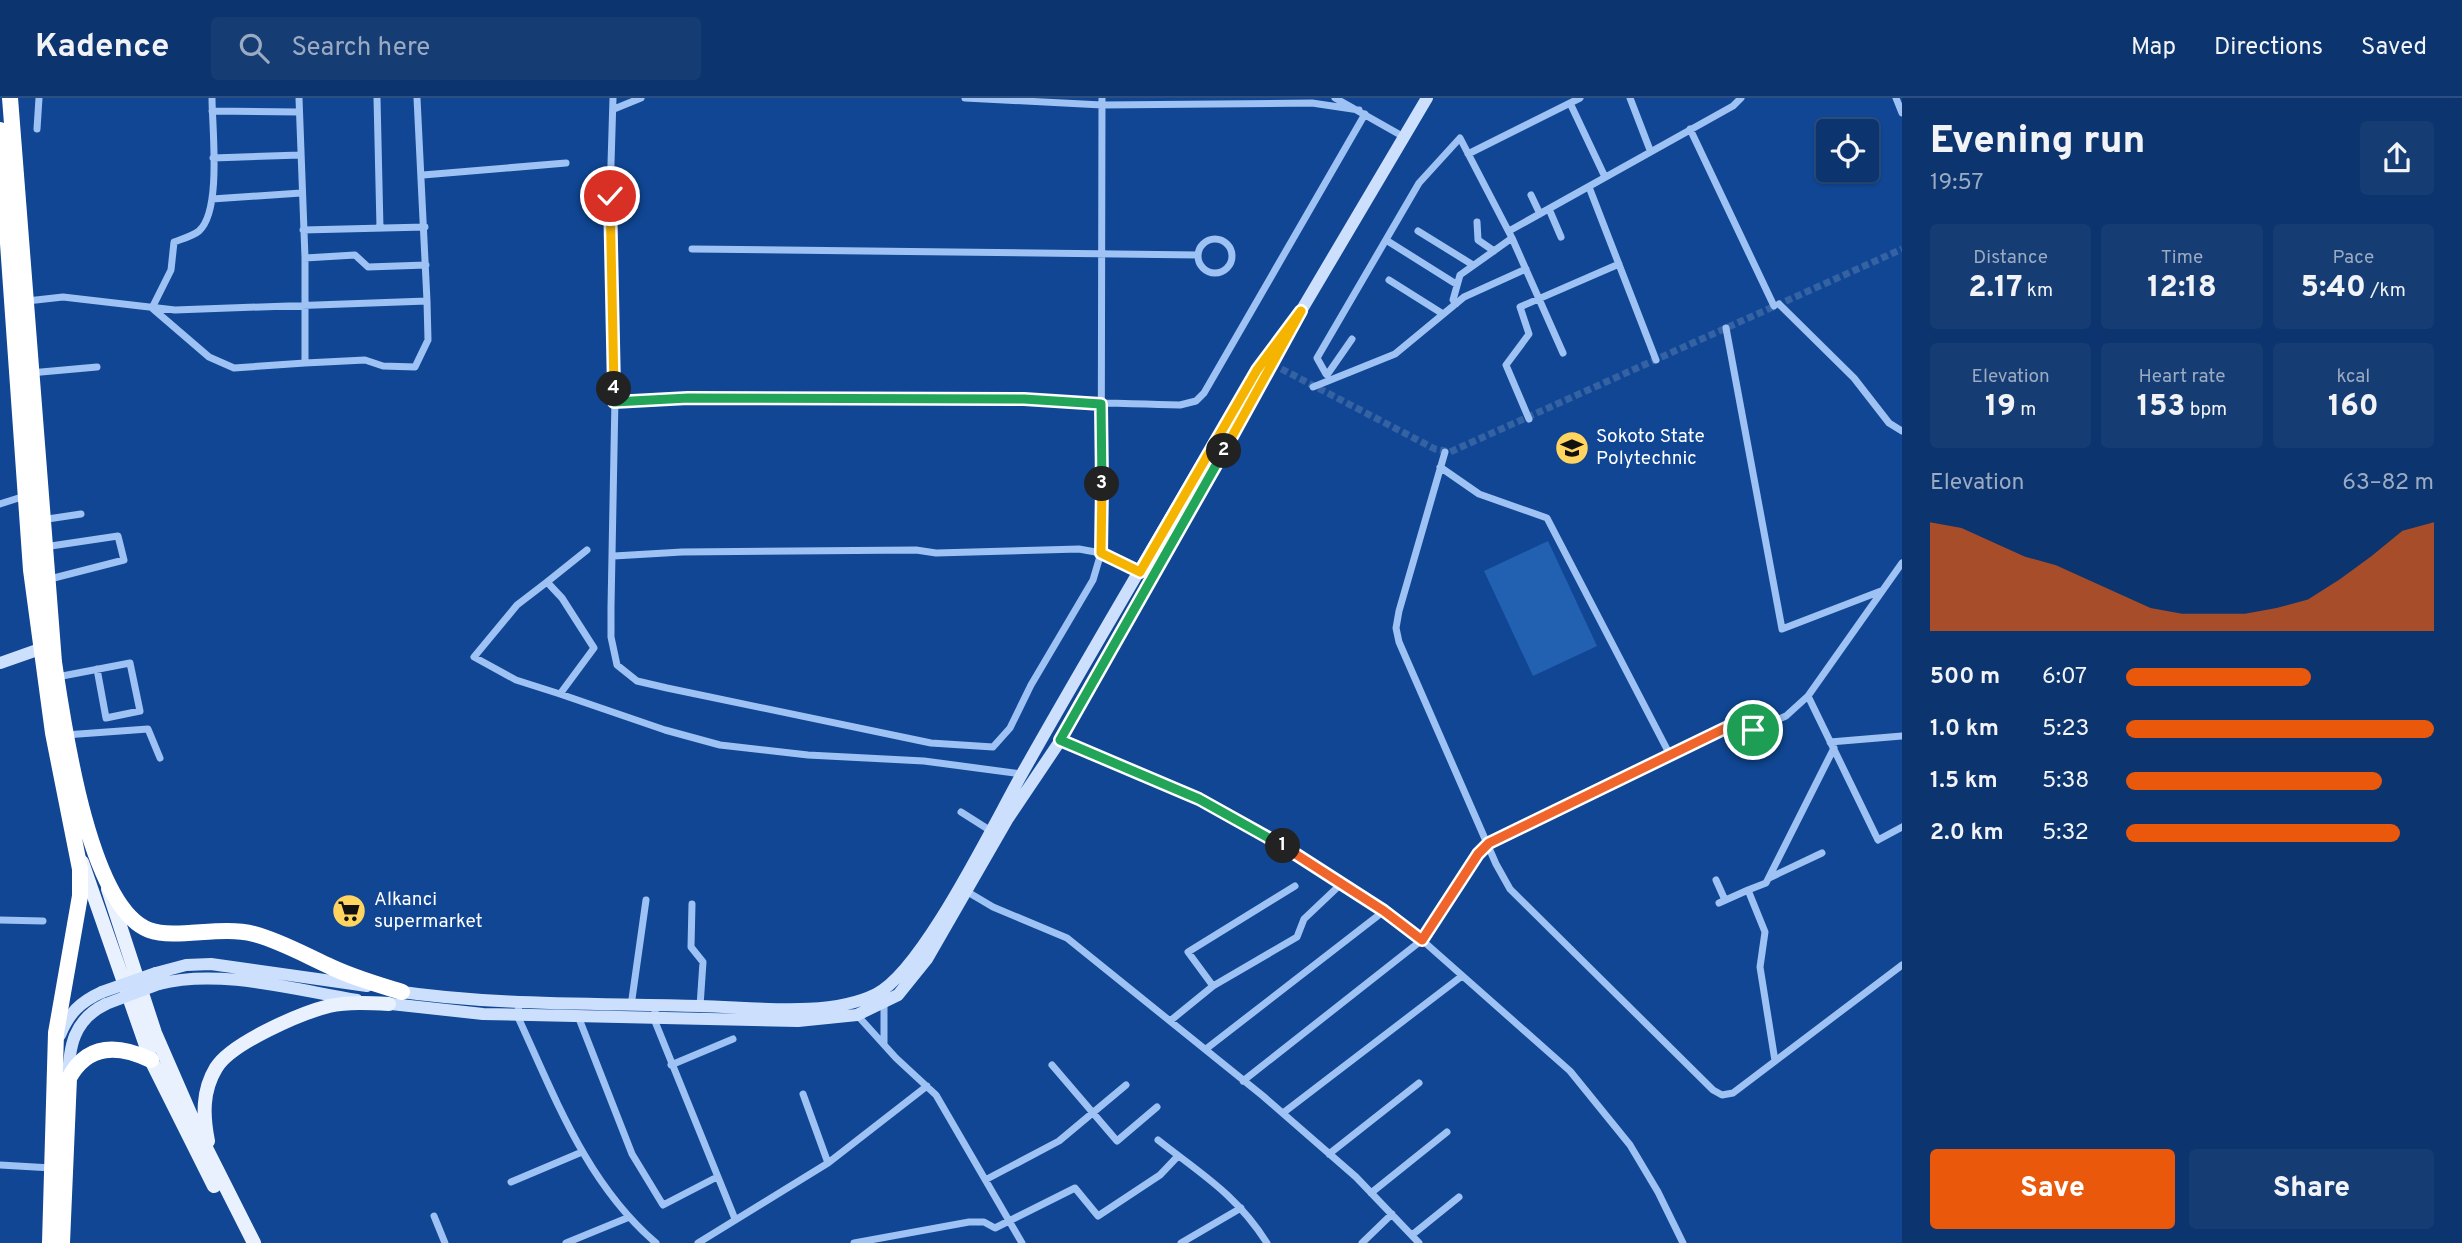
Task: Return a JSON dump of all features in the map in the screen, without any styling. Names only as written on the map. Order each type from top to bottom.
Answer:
[{"type":"highway","points":[[10,98],[45,580],[56,677],[83,843],[80,896],[59,1012],[55,1055],[50,1243]]},
{"type":"highway","points":[[0,131],[3,233],[40,649],[53,733],[83,843],[124,909],[143,927],[164,933],[205,930],[251,933],[274,940],[357,979],[402,992]]},
{"type":"highway","points":[[62,1243],[67,1088],[78,1064],[92,1052],[114,1048],[150,1060]]},
{"type":"main road","points":[[83,843],[150,1060],[244,1243]]},
{"type":"main road","points":[[83,843],[110,894],[155,1033],[218,1173],[254,1243]]},
{"type":"main road","points":[[218,1173],[209,1145],[204,1111],[211,1078],[227,1055],[242,1044],[321,1009],[356,1003],[389,1004]]},
{"type":"street","points":[[37,129],[38,98]]},
{"type":"street","points":[[152,308],[172,270],[174,242],[199,231],[209,215],[212,199],[212,98]]},
{"type":"street","points":[[299,98],[305,258],[305,363]]},
{"type":"street","points":[[377,98],[380,228]]},
{"type":"street","points":[[152,308],[209,356],[234,368],[365,359],[383,366],[415,367],[428,340],[418,98]]},
{"type":"street","points":[[613,98],[610,196],[614,555],[611,607],[614,655],[623,672],[637,681],[931,743],[986,748],[998,744],[1010,728],[1031,685],[1093,580],[1101,553],[1102,101]]},
{"type":"street","points":[[614,109],[641,98]]},
{"type":"street","points":[[965,98],[1312,103],[1362,112]]},
{"type":"street","points":[[158,979],[215,978],[389,1004],[578,1010],[654,1019],[798,1021],[857,1015],[884,1004],[917,974],[1007,820],[1060,740],[1301,311],[1427,98]]},
{"type":"street","points":[[1468,154],[1580,98]]},
{"type":"street","points":[[1630,98],[1650,150]]},
{"type":"street","points":[[1456,304],[1453,300],[1460,275],[1494,251],[1510,235],[1540,214],[1741,98]]},
{"type":"street","points":[[1896,98],[1902,113]]},
{"type":"street","points":[[1341,99],[1404,137]]},
{"type":"street","points":[[1570,103],[1605,177]]},
{"type":"street","points":[[212,111],[299,112]]},
{"type":"street","points":[[614,402],[688,398],[999,399],[1180,405],[1200,398],[1362,112]]},
{"type":"street","points":[[1690,129],[1777,305],[1854,378],[1889,423],[1902,430]]},
{"type":"street","points":[[1328,378],[1317,358],[1419,183],[1460,138],[1510,235],[1563,353]]},
{"type":"street","points":[[212,158],[300,155]]},
{"type":"street","points":[[423,175],[566,163]]},
{"type":"street","points":[[1589,187],[1656,360]]},
{"type":"street","points":[[212,199],[301,192]]},
{"type":"street","points":[[1531,195],[1540,214]]},
{"type":"street","points":[[1549,209],[1561,237]]},
{"type":"street","points":[[1477,222],[1478,240],[1494,251]]},
{"type":"street","points":[[303,230],[425,227]]},
{"type":"street","points":[[1418,231],[1473,265]]},
{"type":"street","points":[[1219,240],[1229,248],[1231,260],[1224,271],[1211,273],[1200,265],[1198,255],[1206,242],[1219,240]]},
{"type":"street","points":[[1386,240],[1456,284]]},
{"type":"street","points":[[692,249],[960,250],[1198,255]]},
{"type":"street","points":[[305,258],[355,255],[368,267],[426,265]]},
{"type":"street","points":[[1529,419],[1506,365],[1529,334],[1520,307],[1619,264]]},
{"type":"street","points":[[1313,387],[1328,378],[1395,354],[1464,297],[1526,269]]},
{"type":"street","points":[[1389,280],[1443,314]]},
{"type":"street","points":[[24,302],[64,297],[152,308],[228,309],[427,301]]},
{"type":"street","points":[[578,1010],[632,1004],[828,1006],[861,1000],[885,989],[900,976],[920,950],[991,831],[1257,370],[1301,311]]},
{"type":"street","points":[[1726,328],[1782,629],[1883,590]]},
{"type":"street","points":[[1328,378],[1352,339]]},
{"type":"street","points":[[30,373],[97,367]]},
{"type":"street","points":[[1445,452],[1396,628],[1399,642],[1500,872],[1522,902],[1716,1093],[1726,1095],[1733,1093],[1902,965]]},
{"type":"street","points":[[1440,467],[1479,494],[1547,518],[1670,755]]},
{"type":"street","points":[[0,504],[25,496]]},
{"type":"street","points":[[41,520],[81,514]]},
{"type":"street","points":[[43,547],[118,536],[124,560],[45,580]]},
{"type":"street","points":[[614,555],[916,550],[936,553],[1079,549],[1101,553],[1140,572]]},
{"type":"street","points":[[587,550],[517,605],[474,657],[516,680],[720,746],[808,755],[912,760],[1022,774]]},
{"type":"street","points":[[1243,1081],[1422,940],[1478,854],[1489,843],[1738,722],[1753,730],[1786,716],[1808,696],[1902,563]]},
{"type":"street","points":[[547,582],[562,598],[594,648],[560,694]]},
{"type":"street","points":[[0,663],[40,649]]},
{"type":"street","points":[[56,677],[97,669],[130,663],[140,711],[106,718],[97,669]]},
{"type":"street","points":[[1808,696],[1878,840],[1902,827]]},
{"type":"street","points":[[65,735],[148,729],[160,758]]},
{"type":"street","points":[[1832,745],[1902,736]]},
{"type":"street","points":[[1060,740],[1199,799],[1271,838],[1384,911],[1422,940],[1570,1071],[1630,1145],[1658,1192],[1683,1243]]},
{"type":"street","points":[[1768,879],[1832,745]]},
{"type":"street","points":[[961,812],[991,831]]},
{"type":"street","points":[[1716,880],[1722,902],[1822,853]]},
{"type":"street","points":[[1170,1021],[1213,986],[1297,937],[1304,919],[1342,883]]},
{"type":"street","points":[[1213,986],[1188,952],[1295,886]]},
{"type":"street","points":[[1748,890],[1765,932],[1760,967],[1775,1061]]},
{"type":"street","points":[[966,891],[993,908],[1067,938],[1283,1114],[1371,1193],[1419,1243]]},
{"type":"street","points":[[630,1018],[646,900]]},
{"type":"street","points":[[692,904],[691,947],[703,962],[700,1006]]},
{"type":"street","points":[[1206,1049],[1384,911]]},
{"type":"street","points":[[0,920],[43,921]]},
{"type":"street","points":[[55,1055],[70,1014],[89,998],[104,998],[158,979],[186,965],[211,964],[518,1008]]},
{"type":"street","points":[[1283,1114],[1462,976]]},
{"type":"street","points":[[67,1088],[73,1035],[84,1018],[104,998]]},
{"type":"street","points":[[884,1004],[884,1043]]},
{"type":"street","points":[[656,1005],[654,1019],[735,1219]]},
{"type":"street","points":[[518,1008],[582,1152],[627,1218],[656,1243]]},
{"type":"street","points":[[578,1010],[632,1154],[663,1205],[717,1177]]},
{"type":"street","points":[[857,1015],[927,1086],[949,1114],[1022,1243]]},
{"type":"street","points":[[671,1065],[733,1039]]},
{"type":"street","points":[[1052,1065],[1117,1141],[1157,1107]]},
{"type":"street","points":[[1329,1154],[1419,1083]]},
{"type":"street","points":[[987,1179],[1059,1141],[1126,1085]]},
{"type":"street","points":[[698,1243],[828,1163],[927,1086]]},
{"type":"street","points":[[803,1094],[828,1163]]},
{"type":"street","points":[[1371,1193],[1447,1132]]},
{"type":"street","points":[[1158,1140],[1211,1178],[1241,1208],[1267,1243]]},
{"type":"street","points":[[512,1182],[582,1152]]},
{"type":"street","points":[[854,1243],[969,1222],[984,1222],[995,1228],[1076,1188],[1098,1216],[1160,1175],[1178,1156]]},
{"type":"street","points":[[0,1166],[52,1168]]},
{"type":"street","points":[[1412,1235],[1459,1197]]},
{"type":"street","points":[[1181,1243],[1241,1208]]},
{"type":"street","points":[[1362,1243],[1392,1214]]},
{"type":"street","points":[[434,1216],[446,1243]]},
{"type":"street","points":[[566,1243],[627,1218]]},
{"type":"shaded area","points":[[1548,541],[1597,646],[1533,676],[1484,571]]},
{"type":"tunnel","points":[[1272,364],[1435,449],[1450,452],[1902,249]]},
{"type":"place","name":"Sokoto State Polytechnic","points":[[1572,448]]},
{"type":"place","name":"Alkanci supermarket","points":[[349,911]]},
{"type":"route","points":[[610,196],[614,402],[688,398],[1024,399],[1101,404],[1101,553],[1140,572],[1257,370],[1301,311],[1060,740],[1199,799],[1271,838],[1384,911],[1422,940],[1478,854],[1489,843],[1738,722],[1753,730]]}]
